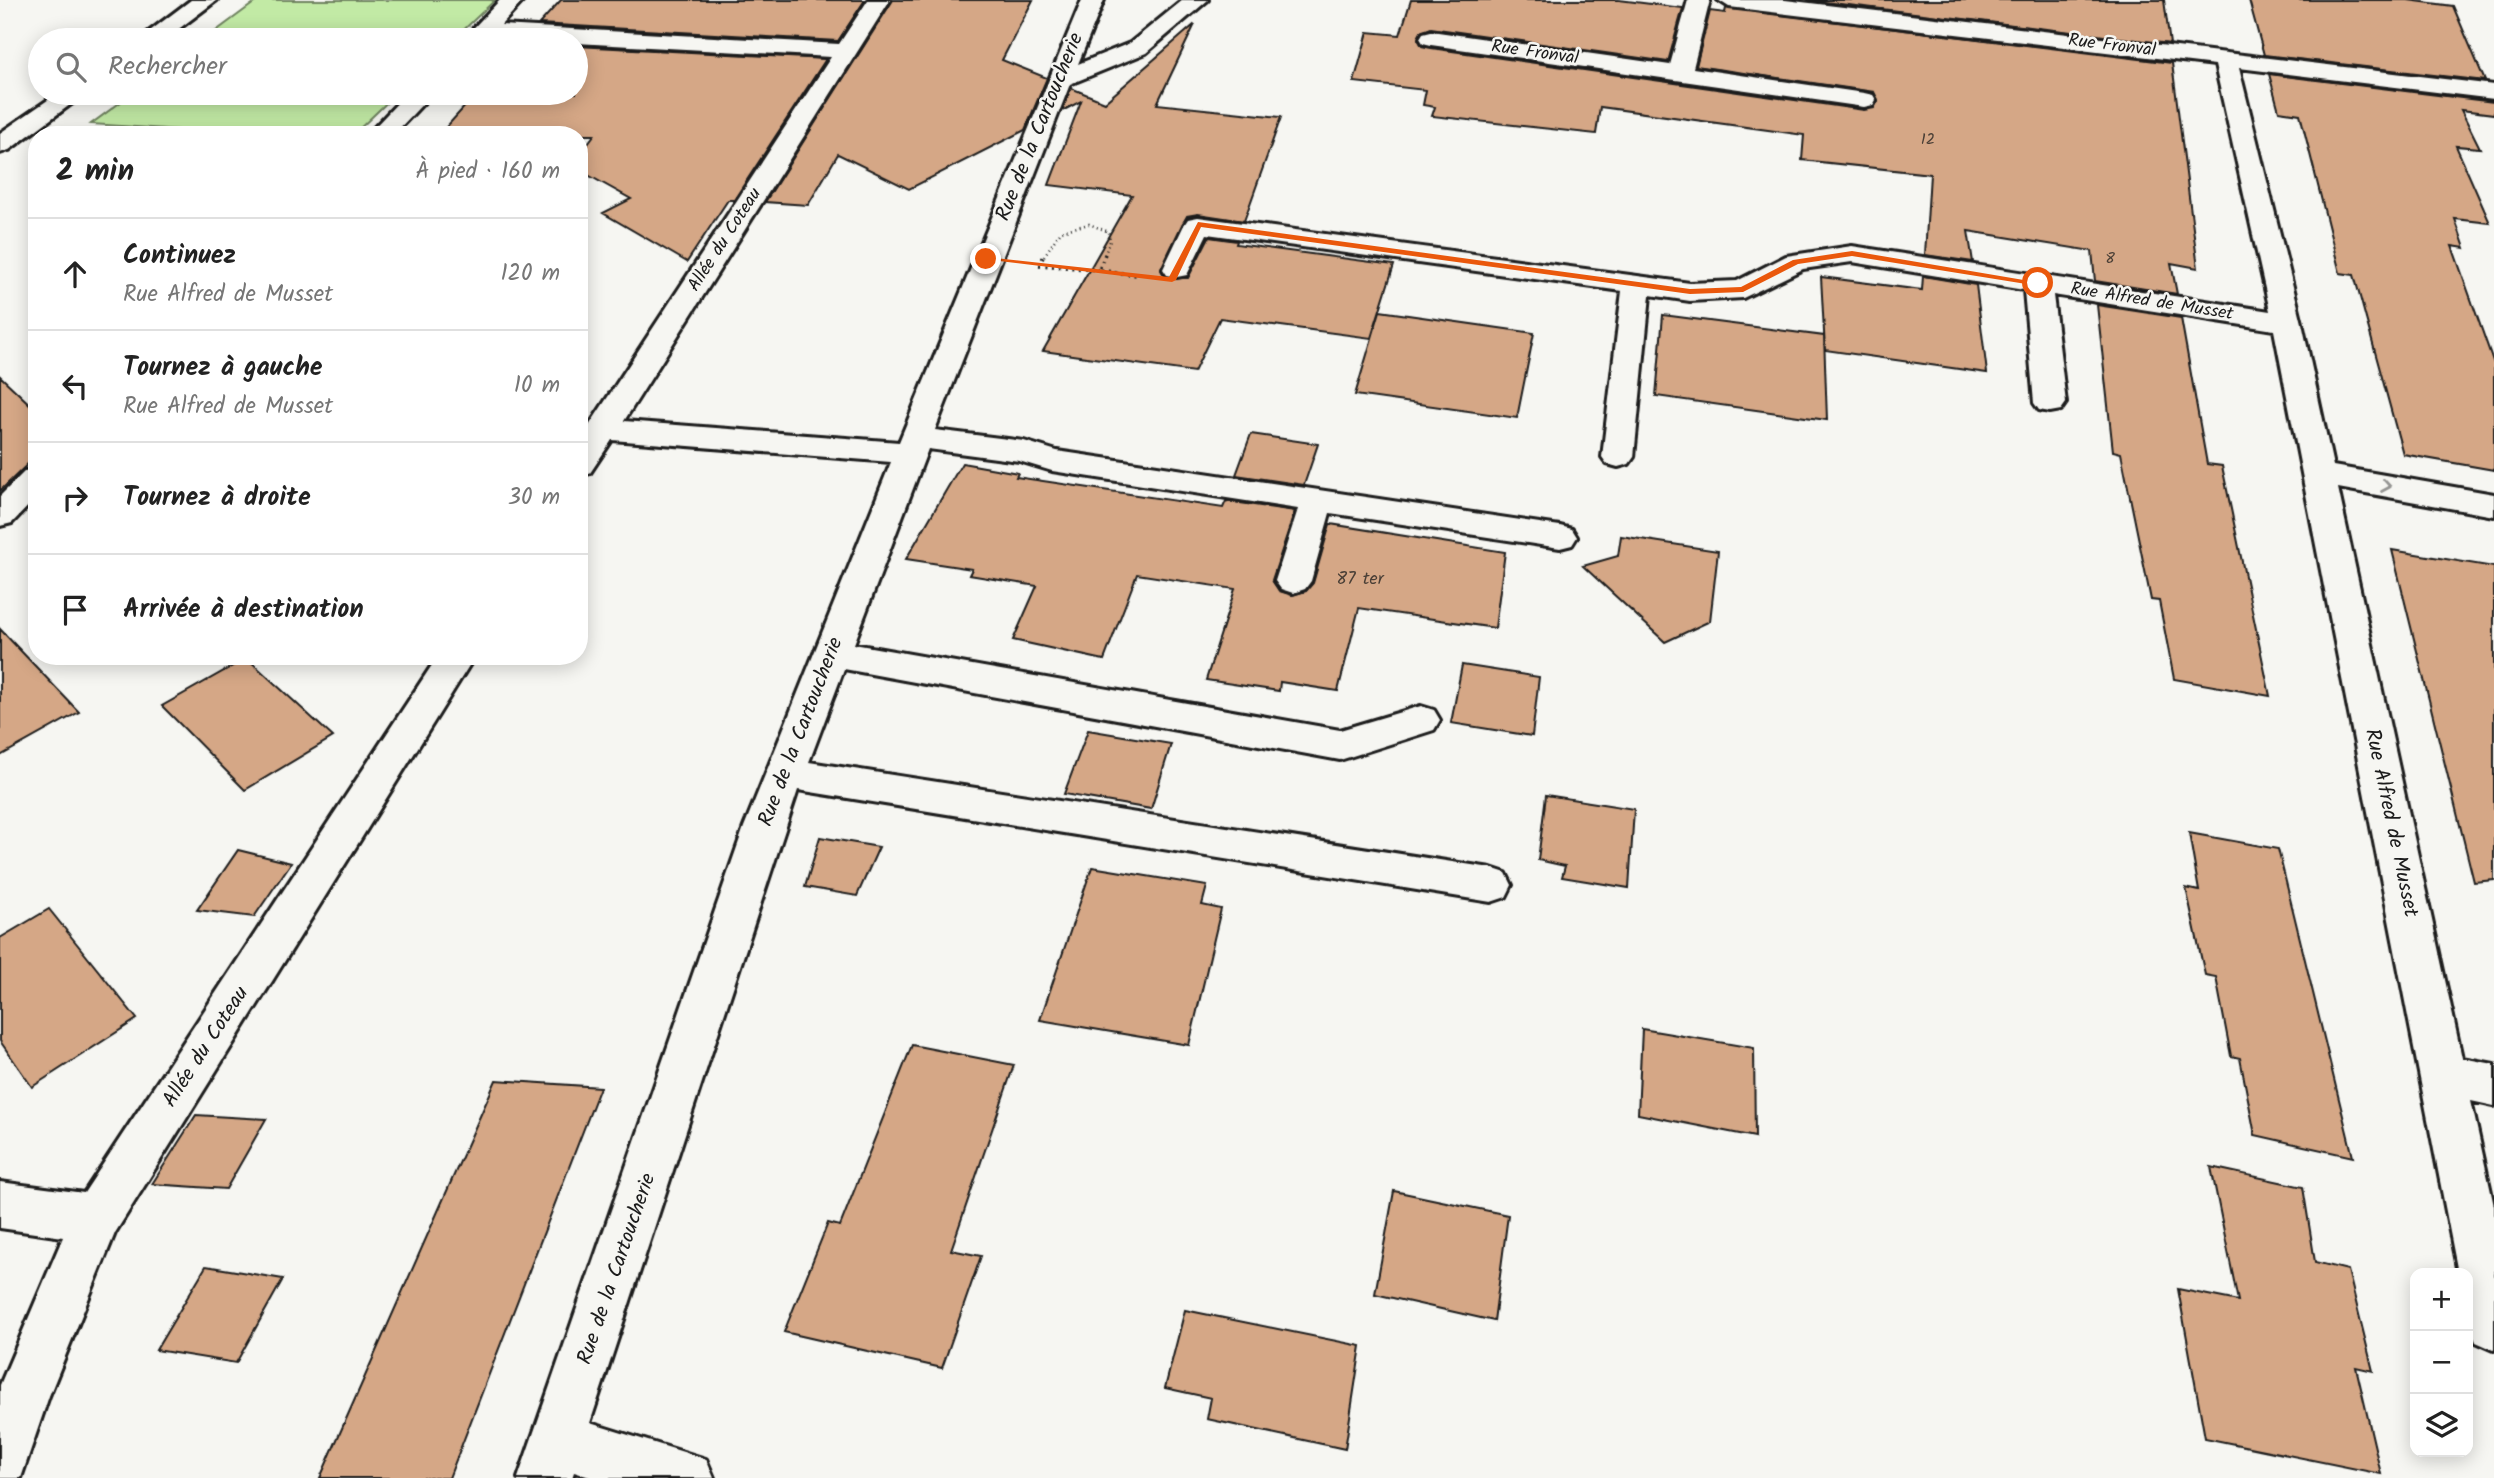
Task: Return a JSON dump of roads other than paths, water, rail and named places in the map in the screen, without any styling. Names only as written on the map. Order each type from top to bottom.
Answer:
[{"type":"street","points":[[166,28],[206,0]]},
{"type":"street","points":[[486,28],[513,0]]},
{"type":"street","name":"Allée du Coteau","points":[[588,452],[879,0]]},
{"type":"street","name":"Rue de la Cartoucherie","points":[[552,1460],[784,773],[986,259],[1093,0]]},
{"type":"street","points":[[1059,80],[1138,48],[1196,0]]},
{"type":"street","points":[[1680,74],[1699,0]]},
{"type":"street","name":"Rue Fronval","points":[[1730,0],[2494,92]]},
{"type":"street","name":"Rue Fronval","points":[[1431,38],[1864,100]]},
{"type":"street","points":[[588,40],[846,51]]},
{"type":"street","name":"Rue Alfred de Musset","points":[[2225,60],[2287,323],[2494,1324]]},
{"type":"street","points":[[32,126],[59,105]]},
{"type":"street","points":[[388,126],[409,105]]},
{"type":"street","name":"Rue Alfred de Musset","points":[[1177,269],[1198,225],[1690,292],[1743,289],[1796,262],[1852,254],[2287,323]]},
{"type":"street","points":[[2038,283],[2050,403]]},
{"type":"street","points":[[1618,457],[1637,285]]},
{"type":"street","points":[[603,429],[1024,451],[1052,461],[1560,537]]},
{"type":"street","points":[[2319,474],[2494,506]]},
{"type":"street","points":[[0,514],[28,487]]},
{"type":"street","points":[[1293,581],[1317,500]]},
{"type":"street","points":[[831,653],[1340,745],[1421,720]]},
{"type":"street","name":"Allée du Coteau","points":[[0,1462],[22,1396],[96,1218],[451,665]]},
{"type":"street","points":[[784,773],[1491,885]]},
{"type":"street","points":[[2444,1075],[2494,1085]]},
{"type":"street","points":[[0,1205],[96,1218]]},
{"type":"street","points":[[552,1460],[687,1478]]}]
